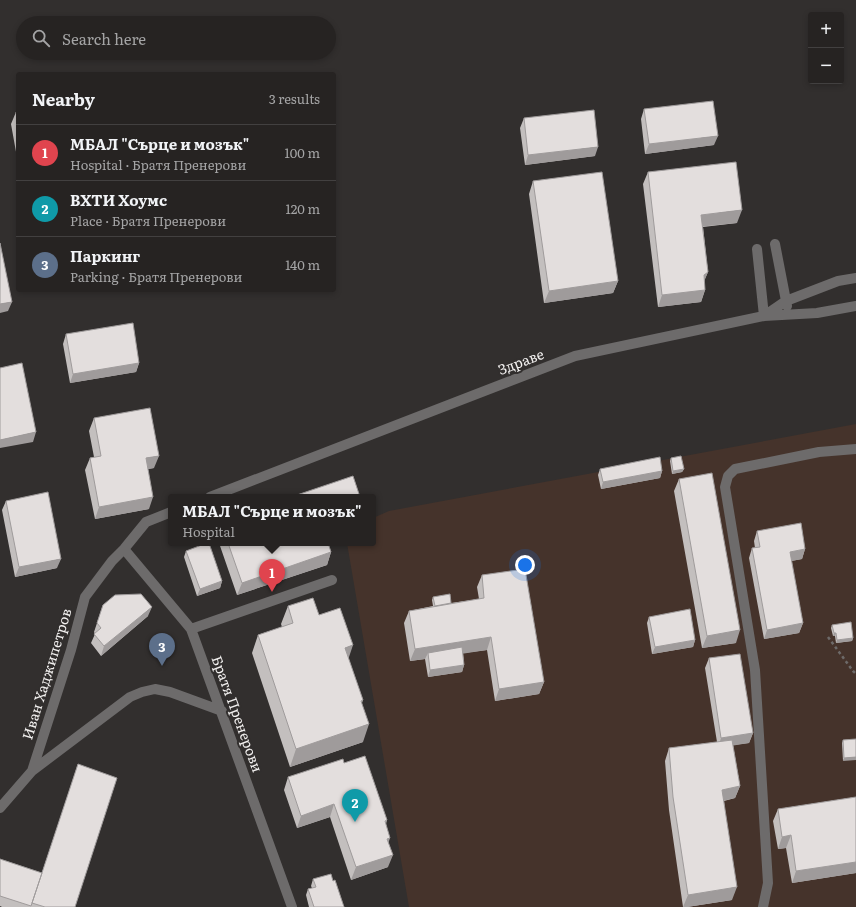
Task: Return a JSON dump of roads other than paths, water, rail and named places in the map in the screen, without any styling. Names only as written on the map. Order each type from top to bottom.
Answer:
[{"type":"street","points":[[775,244],[789,314]]},
{"type":"street","points":[[757,249],[764,316],[786,301],[838,281],[856,278]]},
{"type":"street","name":"Здраве","points":[[218,494],[575,356],[764,316],[817,313],[856,306]]},
{"type":"street","points":[[764,907],[768,883],[755,670],[725,487],[728,476],[735,469],[819,452],[855,452]]},
{"type":"street","points":[[124,549],[146,522],[168,513]]},
{"type":"street","name":"Братя Пренерови","points":[[124,549],[192,629],[292,907]]},
{"type":"street","name":"Иван Хаджипетров","points":[[0,808],[32,771],[71,650],[85,597],[112,561],[124,549]]},
{"type":"street","points":[[192,629],[332,580]]},
{"type":"street","points":[[32,771],[130,697],[142,692],[155,689],[170,692],[222,711]]},
{"type":"place","name":"МБАЛ \"Сърце и мозък\"","points":[[272,592]]},
{"type":"place","name":"Паркинг","points":[[162,666]]},
{"type":"place","name":"ВХТИ Хоумс","points":[[355,822]]}]
